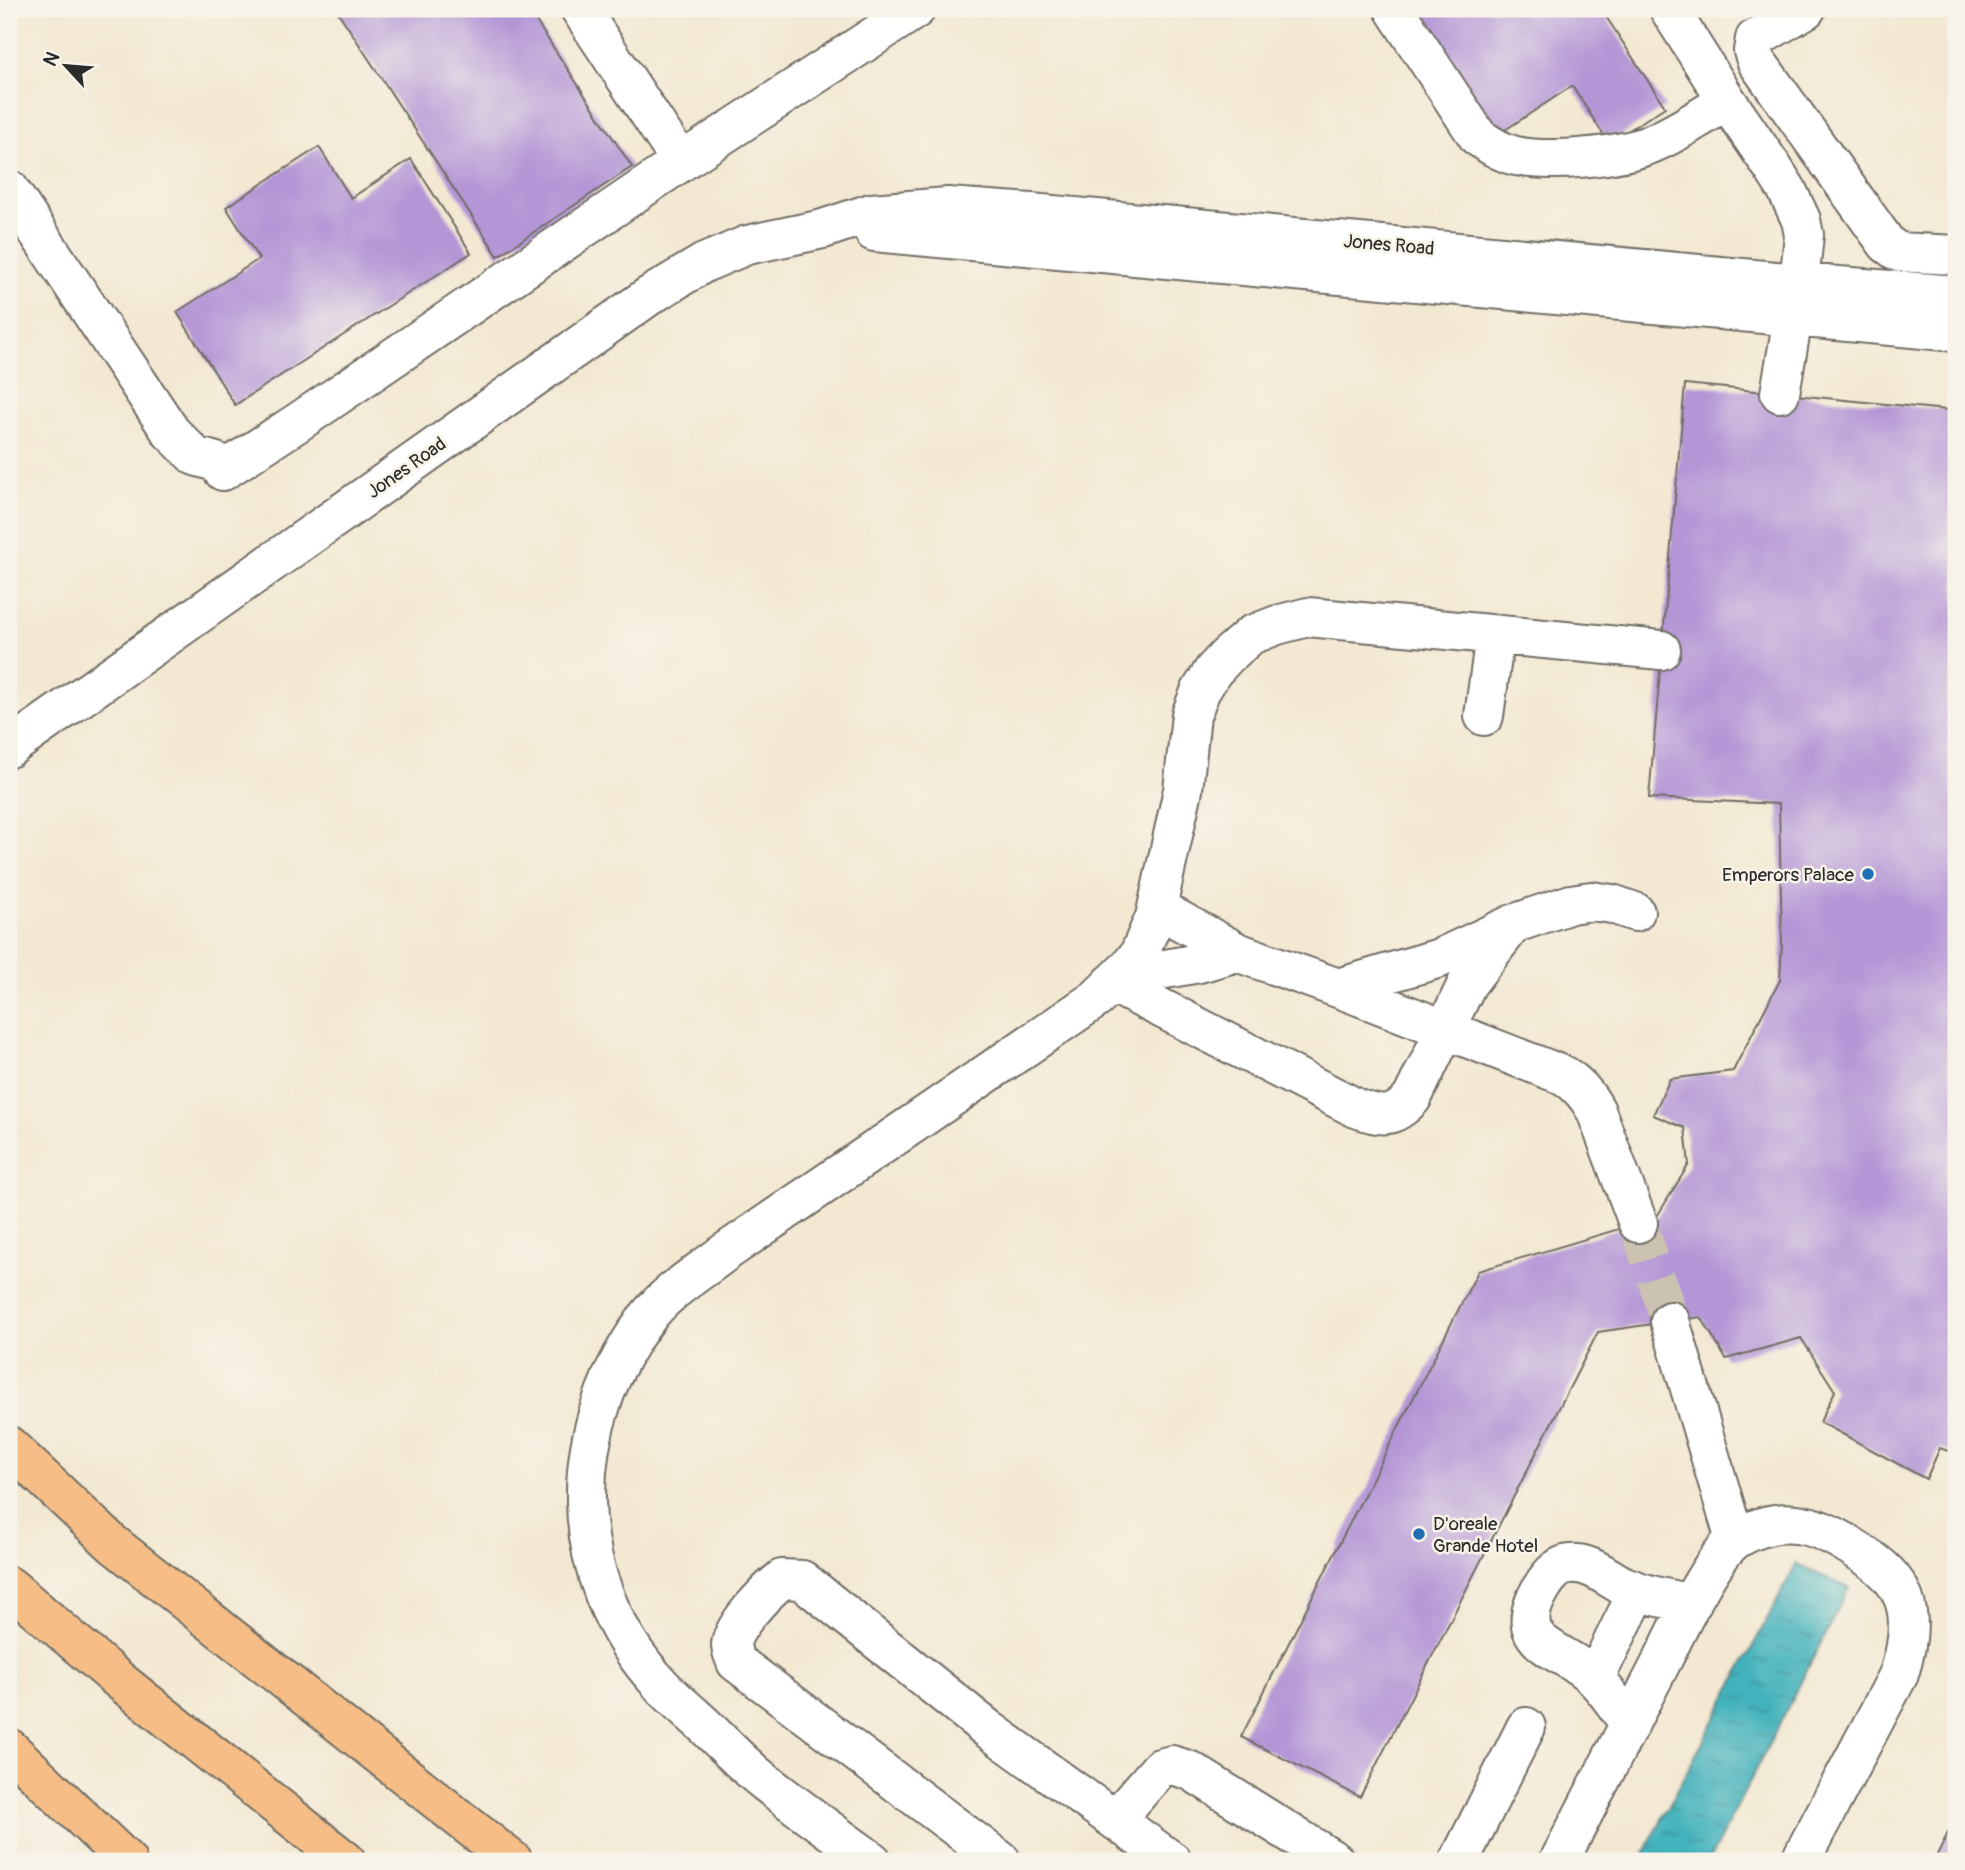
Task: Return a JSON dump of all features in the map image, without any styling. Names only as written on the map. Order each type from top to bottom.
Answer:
[{"type":"main road","points":[[9,1447],[113,1544],[513,1861]]},
{"type":"main road","points":[[9,1586],[120,1681],[346,1861]]},
{"type":"main road","points":[[9,1748],[127,1861]]},
{"type":"street","points":[[580,9],[681,162]]},
{"type":"street","points":[[9,188],[171,432],[184,448],[195,456],[216,462],[223,471],[681,162],[916,9]]},
{"type":"street","points":[[1394,9],[1478,136],[1496,149],[1516,156],[1543,159],[1615,154],[1650,144],[1727,101]]},
{"type":"street","points":[[1669,9],[1780,179],[1801,220],[1804,235],[1780,393]]},
{"type":"street","points":[[1806,9],[1755,39],[1753,51],[1757,62],[1887,244],[1898,252],[1956,255]]},
{"type":"street","name":"Jones Road","points":[[9,748],[649,296],[705,263],[747,245],[823,229],[1796,300],[1956,295]]},
{"type":"street","name":"Jones Road","points":[[1796,300],[1956,332]]},
{"type":"street","points":[[872,1861],[763,1780],[660,1684],[628,1642],[603,1591],[591,1554],[586,1510],[586,1464],[594,1426],[604,1393],[620,1360],[652,1311],[671,1294],[724,1253],[1096,999],[1139,954],[1157,908],[1183,790],[1191,715],[1200,692],[1213,671],[1251,635],[1308,617],[1661,650]]},
{"type":"street","points":[[1484,716],[1495,635]]},
{"type":"street","points":[[1338,988],[1440,958],[1513,924],[1572,904],[1591,901],[1612,904],[1635,912]]},
{"type":"street","points":[[1157,908],[1237,952],[1565,1076],[1583,1091],[1596,1111],[1638,1223]]},
{"type":"street","points":[[1116,980],[1356,1108],[1373,1114],[1389,1115],[1402,1110],[1412,1098],[1466,984],[1513,924]]},
{"type":"street","points":[[1116,980],[1199,963],[1237,952]]},
{"type":"street","points":[[1670,1321],[1735,1539]]},
{"type":"street","points":[[1559,1861],[1692,1603],[1721,1554],[1735,1539],[1754,1530],[1790,1523],[1806,1524],[1843,1539],[1882,1567],[1907,1602],[1910,1620],[1899,1674],[1800,1861]]},
{"type":"street","points":[[1630,1724],[1595,1678],[1580,1666],[1545,1648],[1537,1639],[1531,1622],[1540,1591],[1549,1575],[1569,1564],[1590,1566],[1621,1584],[1661,1599],[1692,1603]]},
{"type":"street","points":[[1001,1861],[736,1662],[731,1647],[735,1634],[765,1592],[782,1579],[802,1580],[988,1729],[1172,1861]]},
{"type":"street","points":[[1595,1678],[1638,1591]]},
{"type":"street","points":[[1459,1861],[1526,1727]]},
{"type":"street","points":[[1115,1820],[1160,1768],[1171,1765],[1191,1771],[1335,1861]]},
{"type":"water","points":[[1796,1564],[1849,1588],[1709,1861],[1640,1861]]},
{"type":"building","points":[[336,9],[528,9],[632,167],[498,256]]},
{"type":"building","points":[[1403,9],[1601,9],[1665,107],[1609,143],[1572,86],[1499,134]]},
{"type":"building","points":[[319,147],[351,198],[411,159],[471,253],[235,405],[177,312],[259,259],[226,207]]},
{"type":"building","name":"Emperors Palace","points":[[1685,384],[1956,411],[1956,1454],[1940,1448],[1926,1479],[1820,1422],[1835,1391],[1801,1338],[1726,1359],[1701,1317],[1598,1332],[1360,1797],[1241,1737],[1478,1271],[1656,1218],[1689,1164],[1685,1128],[1653,1115],[1670,1079],[1733,1071],[1780,980],[1782,943],[1779,804],[1649,798]]},
{"type":"building","points":[[1956,1817],[1956,1861],[1934,1861]]},
{"type":"tunnel","points":[[1638,1223],[1670,1321]]},
{"type":"place","name":"Emperors Palace","points":[[1868,874]]},
{"type":"place","name":"D'oreale Grande Hotel","points":[[1419,1534]]}]
